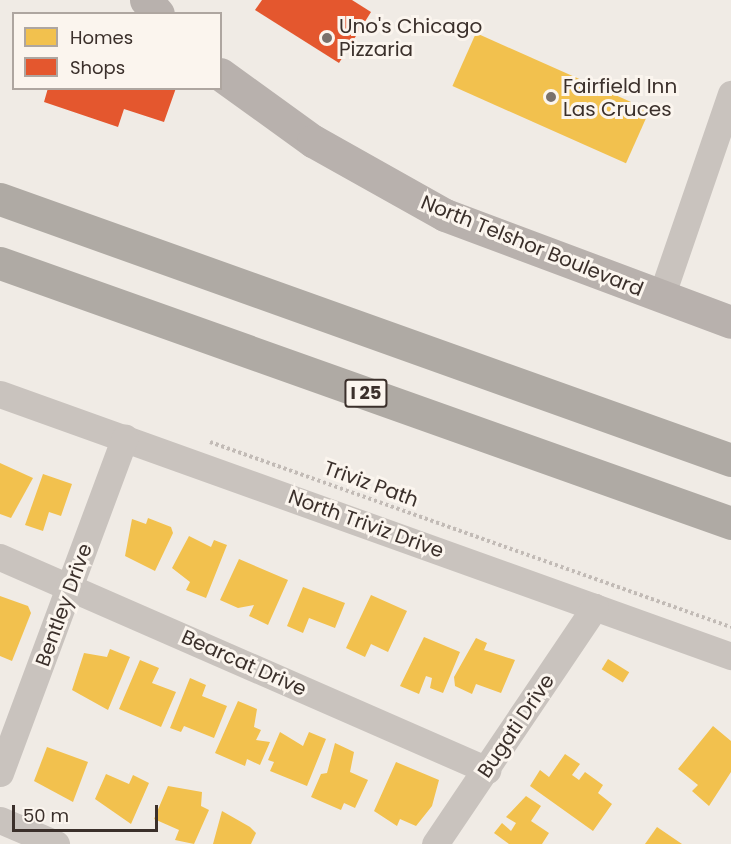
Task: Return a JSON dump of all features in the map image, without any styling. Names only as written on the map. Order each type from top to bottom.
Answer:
[{"type":"highway","points":[[0,199],[731,460]]},
{"type":"highway","name":"I 25","points":[[0,263],[731,523]]},
{"type":"main road","points":[[146,0],[156,12]]},
{"type":"main road","name":"North Telshor Boulevard","points":[[222,75],[313,141],[445,215],[731,322]]},
{"type":"street","points":[[661,297],[731,94]]},
{"type":"street","name":"North Triviz Drive","points":[[0,394],[731,656]]},
{"type":"street","name":"Bentley Drive","points":[[0,773],[72,587],[125,437]]},
{"type":"street","name":"Bearcat Drive","points":[[0,557],[487,770]]},
{"type":"street","name":"Bugati Drive","points":[[435,844],[595,608]]},
{"type":"street","points":[[0,820],[56,844]]},
{"type":"path","name":"Triviz Path","points":[[202,440],[731,627]]},
{"type":"building: Homes","name":"Fairfield Inn Las Cruces","points":[[476,33],[650,110],[626,163],[452,86]]},
{"type":"building: Homes","points":[[0,463],[33,478],[11,518],[0,514]]},
{"type":"building: Homes","points":[[43,474],[72,484],[61,516],[49,512],[43,531],[25,525]]},
{"type":"building: Homes","points":[[148,518],[171,527],[173,533],[155,571],[125,556],[132,519],[146,524]]},
{"type":"building: Homes","points":[[189,536],[211,547],[214,540],[227,545],[206,598],[186,590],[190,582],[172,568]]},
{"type":"building: Homes","points":[[239,559],[288,580],[268,625],[249,616],[254,605],[238,608],[220,600]]},
{"type":"building: Homes","points":[[303,587],[345,603],[335,628],[309,618],[303,633],[287,626]]},
{"type":"building: Homes","points":[[371,595],[407,611],[388,652],[371,644],[365,657],[346,648]]},
{"type":"building: Homes","points":[[0,596],[28,606],[31,613],[12,661],[0,656]]},
{"type":"building: Homes","points":[[424,637],[460,652],[443,693],[430,688],[432,678],[426,676],[419,694],[400,686]]},
{"type":"building: Homes","points":[[476,638],[487,643],[484,650],[515,660],[501,693],[476,684],[472,694],[455,686],[454,677]]},
{"type":"building: Homes","points":[[110,649],[130,657],[108,710],[72,690],[84,653],[107,657]]},
{"type":"building: Homes","points":[[608,659],[629,672],[623,682],[602,669]]},
{"type":"building: Homes","points":[[140,660],[159,668],[152,683],[176,692],[161,727],[119,709]]},
{"type":"building: Homes","points":[[190,678],[206,685],[202,696],[227,706],[214,738],[184,726],[181,732],[170,728]]},
{"type":"building: Homes","points":[[238,701],[257,709],[254,727],[261,730],[256,740],[270,742],[260,765],[247,759],[245,766],[215,753]]},
{"type":"building: Homes","points":[[713,726],[731,741],[731,772],[709,806],[692,791],[698,785],[678,769]]},
{"type":"building: Homes","points":[[280,732],[303,746],[309,732],[326,739],[307,786],[270,771],[274,762],[268,760]]},
{"type":"building: Homes","points":[[335,743],[354,752],[350,772],[368,780],[355,808],[344,803],[341,810],[311,797],[321,774],[327,773]]},
{"type":"building: Homes","points":[[47,747],[88,762],[73,802],[34,781]]},
{"type":"building: Homes","points":[[565,754],[580,764],[572,775],[579,780],[585,772],[603,785],[598,793],[612,804],[593,831],[530,786],[540,770],[549,777]]},
{"type":"building: Homes","points":[[396,762],[439,780],[432,806],[416,826],[400,819],[397,826],[374,811]]},
{"type":"building: Homes","points":[[106,774],[129,784],[133,775],[149,783],[131,824],[95,799]]},
{"type":"building: Homes","points":[[168,786],[202,792],[201,806],[209,810],[194,844],[175,840],[179,830],[154,819]]},
{"type":"building: Homes","points":[[526,796],[541,806],[531,821],[549,833],[542,844],[509,844],[494,833],[502,823],[511,831],[516,823],[506,817]]},
{"type":"building: Homes","points":[[222,811],[256,833],[251,844],[213,844]]},
{"type":"building: Homes","points":[[657,827],[682,844],[645,844]]},
{"type":"building: Shops","name":"Uno's Chicago Pizzaria","points":[[262,0],[352,0],[371,12],[339,63],[255,10]]},
{"type":"building: Shops","points":[[47,90],[175,90],[164,122],[124,109],[118,127],[44,102]]},
{"type":"place","name":"Uno's Chicago Pizzaria","points":[[327,38]]},
{"type":"place","name":"Fairfield Inn Las Cruces","points":[[551,97]]}]
